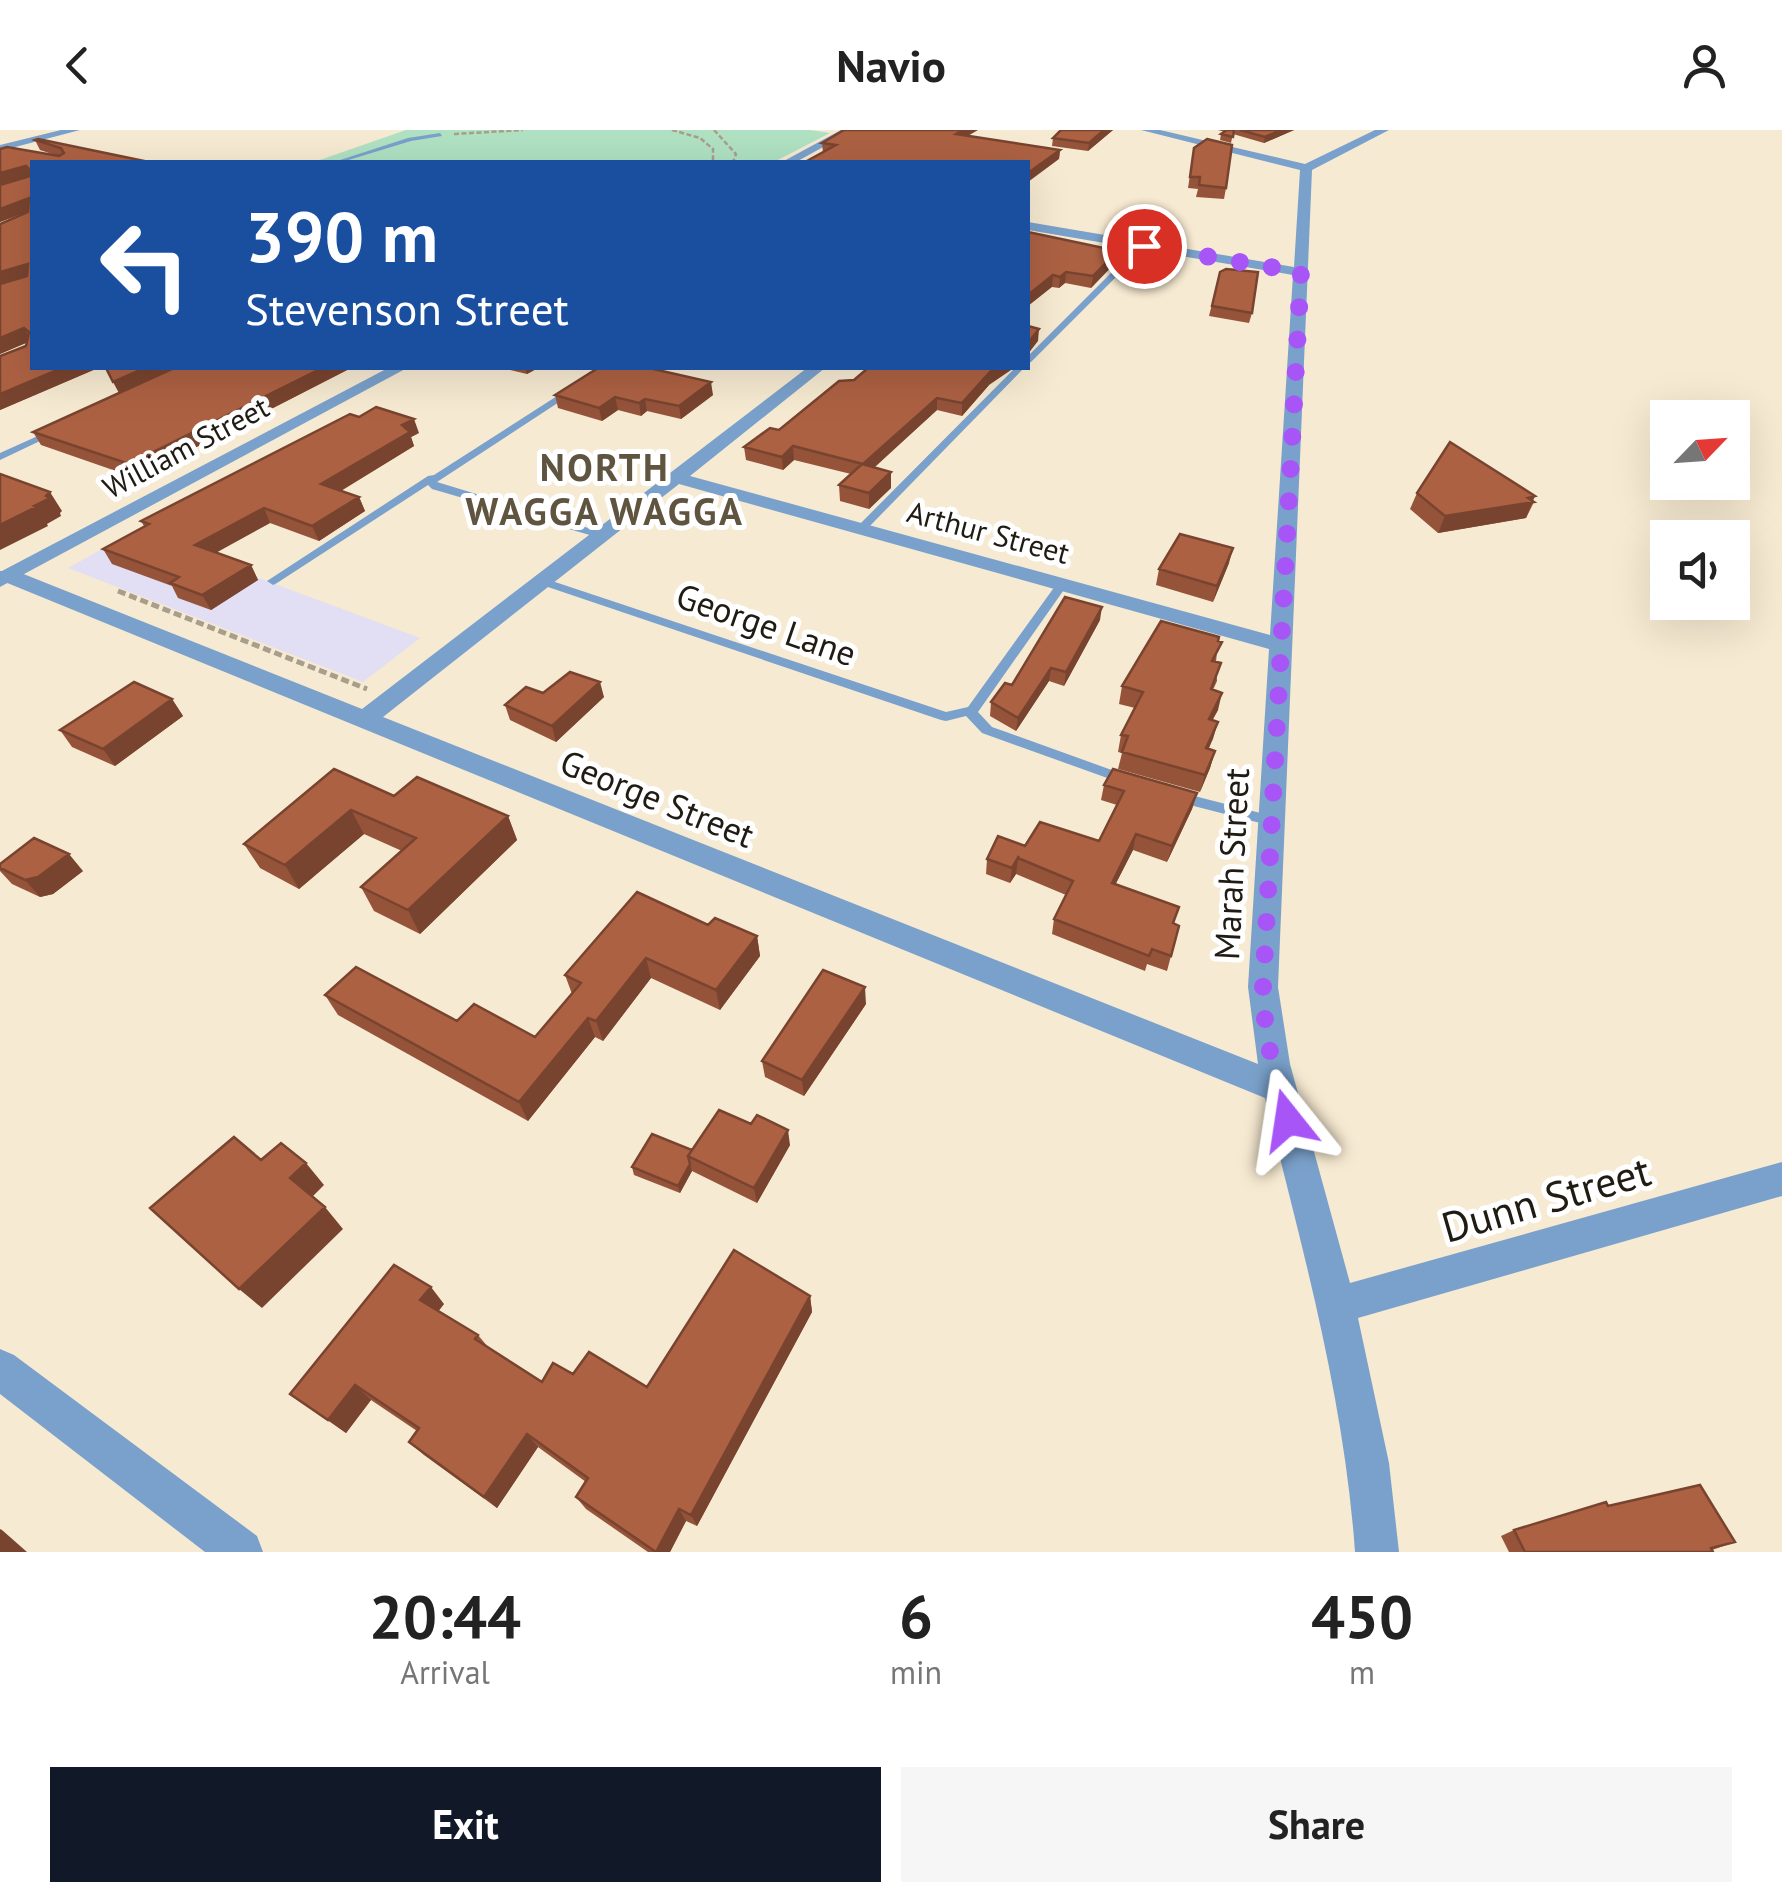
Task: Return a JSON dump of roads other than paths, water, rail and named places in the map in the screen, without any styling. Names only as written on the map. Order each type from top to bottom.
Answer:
[{"type":"street","points":[[3,147],[75,130]]},
{"type":"street","points":[[792,160],[849,130]]},
{"type":"street","points":[[1146,130],[1306,168],[1384,130]]},
{"type":"street","points":[[3,147],[36,155]]},
{"type":"street","name":"Marah Street","points":[[1306,168],[1263,987],[1266,1036],[1334,1306],[1366,1456],[1377,1552]]},
{"type":"street","points":[[1030,226],[1301,272]]},
{"type":"street","name":"William Street","points":[[4,579],[396,370]]},
{"type":"street","points":[[362,721],[814,370]]},
{"type":"street","name":"Arthur Street","points":[[678,478],[1282,645]]},
{"type":"street","name":"George Street","points":[[4,579],[1279,1088]]},
{"type":"street","name":"Dunn Street","points":[[1334,1306],[1782,1179]]},
{"type":"street","points":[[0,1369],[241,1552]]},
{"type":"lane","points":[[343,160],[410,139],[440,135]]},
{"type":"lane","points":[[1030,358],[1144,246]]},
{"type":"lane","points":[[861,529],[1018,370]]},
{"type":"lane","points":[[274,580],[578,387]]},
{"type":"lane","points":[[0,457],[70,425]]},
{"type":"lane","points":[[432,478],[436,487],[604,536]]},
{"type":"lane","name":"George Lane","points":[[543,582],[946,717],[970,712],[987,730],[1152,789]]},
{"type":"lane","points":[[970,712],[1062,584]]},
{"type":"lane","points":[[1170,795],[1272,822]]},
{"type":"district","name":"NORTH WAGGA WAGGA","points":[[605,490]]}]
